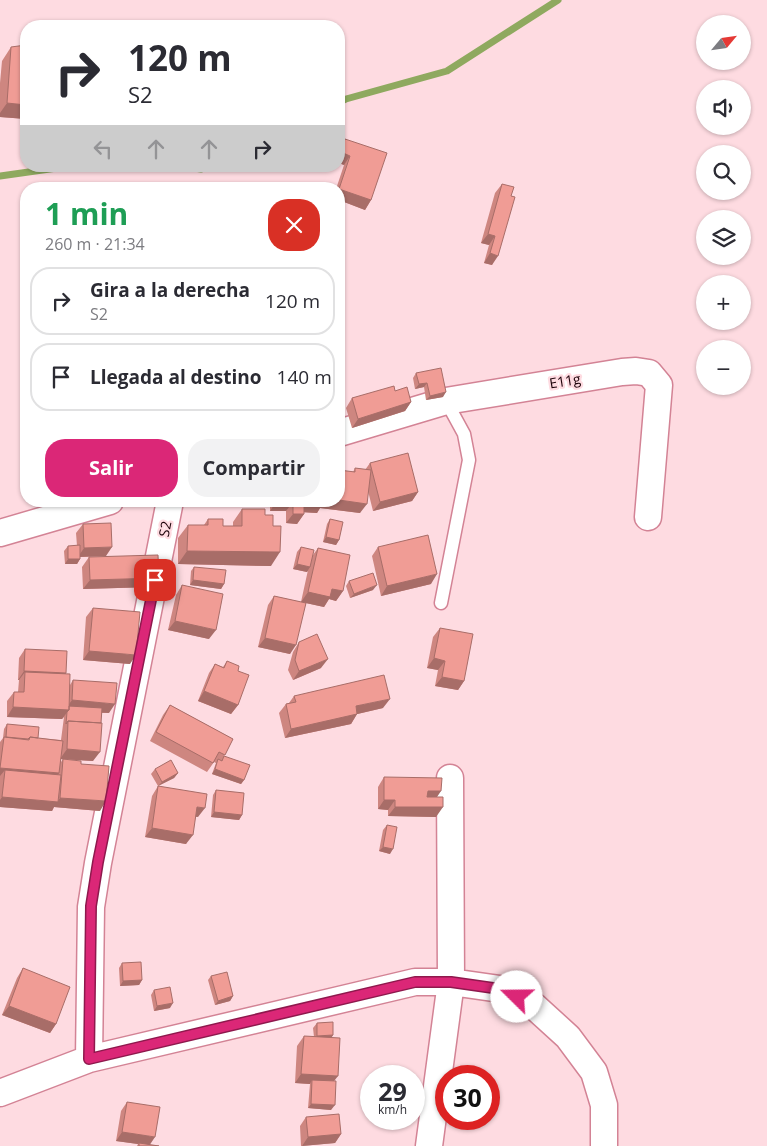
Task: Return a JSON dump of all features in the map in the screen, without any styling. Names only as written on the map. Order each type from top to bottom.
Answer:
[{"type":"street","name":"E11g","points":[[345,431],[446,400],[622,372],[636,371],[649,373],[659,385],[648,517]]},
{"type":"street","points":[[0,533],[89,507]]},
{"type":"street","name":"S2","points":[[89,1059],[91,906],[98,862],[169,507]]},
{"type":"street","points":[[430,1146],[451,982],[450,778]]},
{"type":"street","points":[[0,1093],[89,1059],[415,982],[451,982],[500,989],[534,1006],[568,1037],[594,1072],[604,1105],[604,1146]]},
{"type":"lane","points":[[442,604],[469,460],[464,434],[446,400]]},
{"type":"building","points":[[20,46],[20,104],[7,103],[11,47]]},
{"type":"building","points":[[345,139],[387,153],[371,200],[345,191],[345,182],[341,182],[350,156],[345,154]]},
{"type":"building","points":[[502,184],[514,187],[511,196],[515,197],[498,256],[490,253],[495,236],[488,234]]},
{"type":"building","points":[[441,368],[446,392],[430,396],[427,383],[419,384],[416,373]]},
{"type":"building","points":[[394,386],[395,391],[407,387],[411,402],[358,419],[352,398]]},
{"type":"building","points":[[408,453],[418,492],[380,502],[370,463]]},
{"type":"building","points":[[355,468],[371,470],[367,504],[345,501],[345,471],[355,472]]},
{"type":"building","points":[[293,507],[304,507],[304,514],[293,514]]},
{"type":"building","points":[[242,509],[265,509],[265,515],[273,515],[273,526],[281,526],[280,552],[187,551],[188,525],[208,525],[208,519],[223,519],[223,526],[242,526]]},
{"type":"building","points":[[330,519],[343,522],[339,540],[326,537]]},
{"type":"building","points":[[111,523],[112,547],[84,548],[83,524]]},
{"type":"building","points":[[428,535],[437,574],[387,586],[378,547]]},
{"type":"building","points":[[80,545],[80,559],[68,559],[68,546]]},
{"type":"building","points":[[301,547],[314,550],[310,567],[297,564]]},
{"type":"building","points":[[318,548],[350,555],[343,591],[332,589],[330,597],[308,592]]},
{"type":"building","points":[[158,555],[159,578],[90,580],[89,557]]},
{"type":"building","points":[[194,567],[226,570],[224,584],[193,580]]},
{"type":"building","points":[[373,573],[377,585],[354,594],[349,581]]},
{"type":"building","points":[[182,585],[223,594],[216,630],[175,621]]},
{"type":"building","points":[[274,596],[306,603],[296,645],[265,638]]},
{"type":"building","points":[[93,608],[140,612],[136,655],[89,651]]},
{"type":"building","points":[[440,628],[473,634],[464,681],[442,677],[445,661],[434,658]]},
{"type":"building","points":[[317,634],[328,659],[299,671],[295,660],[299,642]]},
{"type":"building","points":[[25,649],[67,651],[66,673],[24,671]]},
{"type":"building","points":[[227,661],[239,666],[238,671],[249,675],[238,705],[204,691],[215,664],[224,668]]},
{"type":"building","points":[[25,672],[70,674],[69,710],[13,707],[14,692],[24,692]]},
{"type":"building","points":[[384,675],[390,699],[356,706],[357,714],[291,729],[286,704],[296,702],[294,696]]},
{"type":"building","points":[[73,680],[117,683],[115,704],[72,700]]},
{"type":"building","points":[[170,705],[233,739],[225,755],[219,752],[213,763],[156,732]]},
{"type":"building","points":[[69,706],[102,708],[101,723],[68,721],[66,724]]},
{"type":"building","points":[[68,721],[102,723],[100,752],[67,749]]},
{"type":"building","points":[[7,724],[39,727],[38,738],[6,737]]},
{"type":"building","points":[[4,737],[29,740],[30,737],[63,741],[59,773],[0,768]]},
{"type":"building","points":[[224,756],[250,765],[244,780],[215,769],[218,759],[222,761]]},
{"type":"building","points":[[63,759],[81,761],[81,764],[109,766],[106,801],[60,798]]},
{"type":"building","points":[[171,760],[178,773],[162,782],[155,769]]},
{"type":"building","points":[[5,770],[61,775],[58,802],[2,797]]},
{"type":"building","points":[[384,777],[442,778],[441,791],[428,791],[427,797],[443,797],[443,807],[395,807],[395,800],[384,800]]},
{"type":"building","points":[[158,786],[207,794],[205,808],[197,807],[193,835],[152,828]]},
{"type":"building","points":[[216,790],[244,793],[242,815],[214,812]]},
{"type":"building","points":[[387,825],[397,827],[393,849],[383,847]]},
{"type":"building","points":[[141,962],[142,980],[123,981],[122,963]]},
{"type":"building","points":[[23,968],[70,987],[56,1024],[9,1006]]},
{"type":"building","points":[[227,972],[233,996],[218,1001],[211,976]]},
{"type":"building","points":[[170,987],[173,1003],[157,1006],[154,990]]},
{"type":"building","points":[[333,1022],[333,1035],[317,1036],[317,1023]]},
{"type":"building","points":[[304,1036],[340,1038],[338,1076],[301,1074]]},
{"type":"building","points":[[312,1080],[336,1081],[335,1105],[311,1104]]},
{"type":"building","points":[[127,1102],[160,1107],[155,1137],[122,1132]]},
{"type":"building","points":[[339,1114],[341,1134],[308,1137],[306,1117]]},
{"type":"building","points":[[139,1143],[159,1146],[139,1146]]},
{"type":"waterway","points":[[345,99],[447,71],[558,0]]},
{"type":"waterway","points":[[0,176],[28,172]]},
{"type":"route","points":[[155,580],[98,862],[91,906],[89,1059],[415,982],[451,982],[500,989],[517,997]]}]
